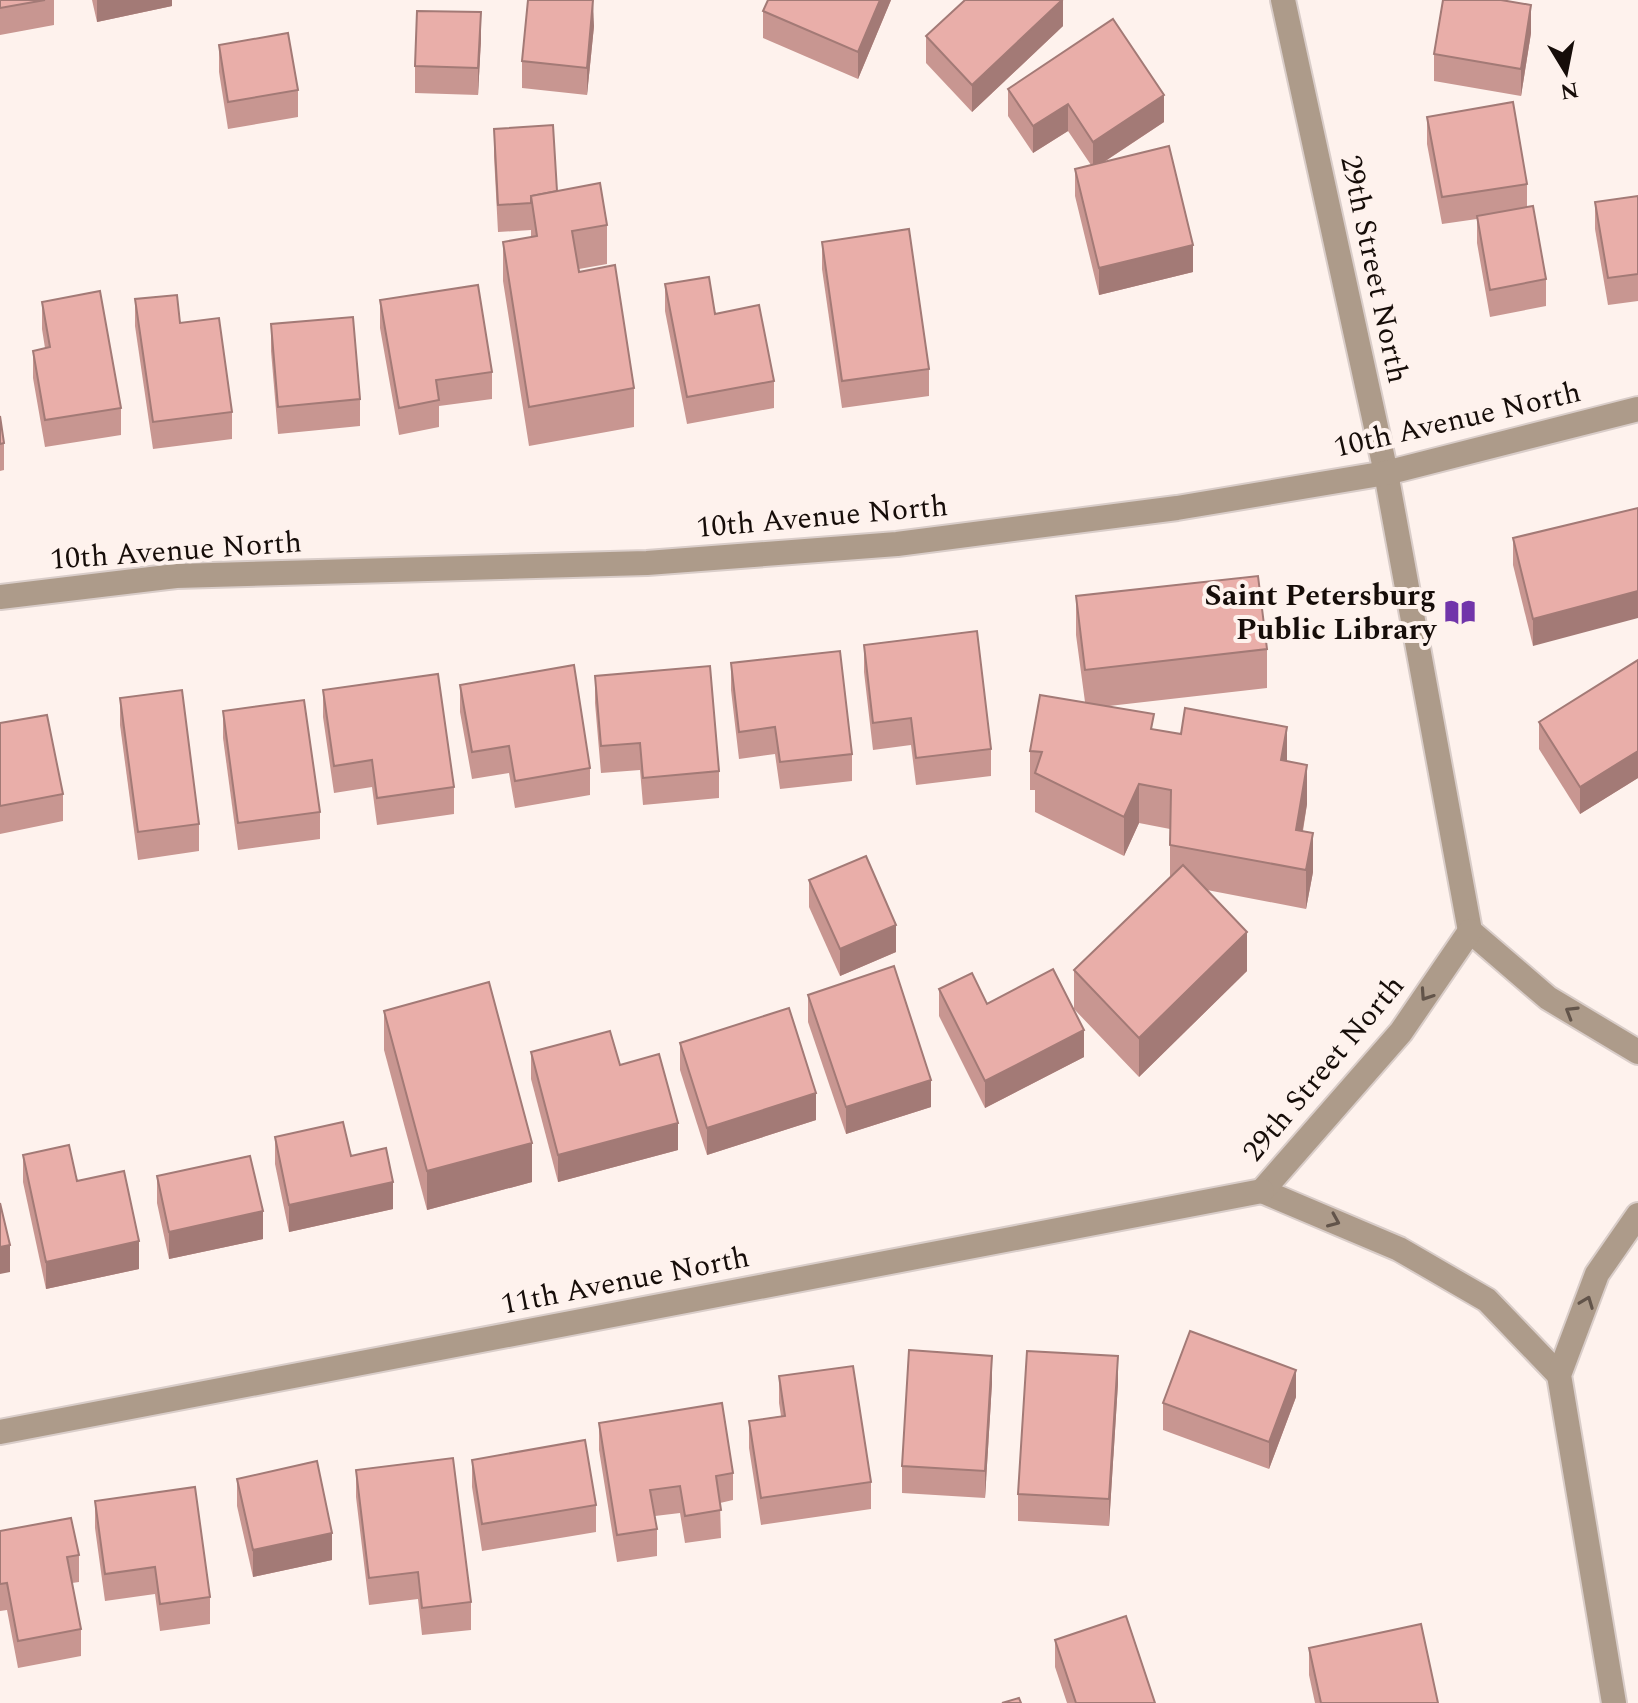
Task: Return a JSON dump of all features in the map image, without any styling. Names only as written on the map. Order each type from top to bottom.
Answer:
[{"type":"street","name":"29th Street North","points":[[1283,0],[1386,473],[1470,931],[1401,1032],[1262,1191],[1399,1249],[1487,1300],[1559,1375]]},
{"type":"street","name":"10th Avenue North","points":[[0,597],[176,576],[647,563],[897,544],[1177,508],[1386,473],[1638,409]]},
{"type":"street","points":[[1470,931],[1548,998],[1638,1052]]},
{"type":"street","name":"11th Avenue North","points":[[0,1432],[1262,1191]]},
{"type":"street","points":[[1614,1703],[1559,1375],[1597,1274],[1638,1215]]},
{"type":"building","points":[[0,0],[45,0],[0,8]]},
{"type":"building","points":[[528,0],[593,0],[587,68],[522,61]]},
{"type":"building","points":[[768,0],[880,0],[858,52],[763,11]]},
{"type":"building","points":[[965,0],[1062,0],[972,85],[926,36]]},
{"type":"building","points":[[1443,0],[1501,0],[1531,5],[1521,69],[1434,54]]},
{"type":"building","points":[[417,11],[481,12],[478,68],[415,66]]},
{"type":"building","points":[[1113,19],[1164,95],[1093,142],[1068,104],[1033,126],[1008,89]]},
{"type":"building","points":[[288,33],[298,90],[228,102],[219,45]]},
{"type":"building","points":[[1513,102],[1527,184],[1442,197],[1427,117]]},
{"type":"building","points":[[553,125],[557,191],[531,196],[531,203],[498,205],[494,129]]},
{"type":"building","points":[[1169,146],[1193,245],[1099,268],[1075,169]]},
{"type":"building","points":[[600,183],[607,225],[572,231],[579,272],[615,265],[634,388],[529,407],[503,242],[537,236],[531,196]]},
{"type":"building","points":[[1638,196],[1638,274],[1608,278],[1595,202]]},
{"type":"building","points":[[1533,206],[1546,279],[1490,290],[1477,216]]},
{"type":"building","points":[[909,229],[929,369],[842,381],[822,242]]},
{"type":"building","points":[[709,277],[715,314],[759,305],[774,381],[687,397],[665,284]]},
{"type":"building","points":[[478,285],[492,372],[436,380],[439,400],[399,408],[380,300]]},
{"type":"building","points":[[100,291],[121,408],[45,420],[33,351],[50,347],[42,302]]},
{"type":"building","points":[[177,295],[180,323],[219,318],[232,412],[153,422],[135,299]]},
{"type":"building","points":[[353,317],[360,399],[278,407],[271,324]]},
{"type":"building","points":[[0,416],[4,443],[0,444]]},
{"type":"building","points":[[1638,508],[1638,591],[1533,619],[1513,538]]},
{"type":"building","points":[[1258,576],[1267,649],[1085,670],[1076,596]]},
{"type":"building","points":[[977,631],[991,749],[916,758],[911,718],[873,723],[864,645]]},
{"type":"building","points":[[840,651],[852,754],[780,762],[775,727],[739,732],[731,663]]},
{"type":"building","points":[[1638,660],[1638,751],[1580,787],[1539,722]]},
{"type":"building","points":[[574,665],[590,768],[515,781],[509,746],[472,752],[460,685]]},
{"type":"building","points":[[710,666],[719,771],[643,778],[640,743],[601,746],[595,676]]},
{"type":"building","points":[[438,674],[454,787],[377,798],[372,760],[334,766],[323,690]]},
{"type":"building","points":[[182,690],[199,824],[138,832],[120,698]]},
{"type":"building","points":[[1040,695],[1154,714],[1151,729],[1181,734],[1185,708],[1287,727],[1281,760],[1307,765],[1296,830],[1313,833],[1306,870],[1170,845],[1171,790],[1139,784],[1124,817],[1035,773],[1042,752],[1030,751]]},
{"type":"building","points":[[304,700],[320,812],[238,823],[223,711]]},
{"type":"building","points":[[47,715],[63,794],[0,806],[0,723]]},
{"type":"building","points":[[866,856],[896,925],[840,949],[809,880]]},
{"type":"building","points":[[1183,865],[1247,932],[1139,1038],[1074,970]]},
{"type":"building","points":[[894,966],[931,1080],[846,1107],[808,995]]},
{"type":"building","points":[[1053,969],[1084,1030],[985,1081],[939,989],[972,973],[987,1004]]},
{"type":"building","points":[[489,982],[532,1143],[427,1171],[384,1011]]},
{"type":"building","points":[[789,1008],[816,1093],[707,1128],[680,1043]]},
{"type":"building","points":[[610,1031],[620,1065],[659,1054],[678,1123],[558,1155],[531,1052]]},
{"type":"building","points":[[343,1122],[351,1156],[386,1148],[393,1182],[289,1205],[275,1137]]},
{"type":"building","points":[[69,1145],[77,1181],[124,1171],[139,1241],[46,1262],[23,1155]]},
{"type":"building","points":[[250,1156],[263,1211],[169,1232],[157,1176]]},
{"type":"building","points":[[0,1203],[10,1245],[0,1247]]},
{"type":"building","points":[[1190,1331],[1296,1370],[1269,1442],[1163,1403]]},
{"type":"building","points":[[909,1350],[992,1356],[985,1471],[902,1466]]},
{"type":"building","points":[[1027,1351],[1118,1356],[1109,1499],[1018,1494]]},
{"type":"building","points":[[853,1366],[871,1482],[761,1498],[749,1421],[785,1416],[779,1376]]},
{"type":"building","points":[[722,1403],[733,1473],[716,1476],[721,1510],[685,1516],[680,1486],[650,1490],[657,1529],[617,1535],[599,1423]]},
{"type":"building","points":[[585,1440],[596,1505],[482,1524],[472,1460]]},
{"type":"building","points":[[453,1458],[471,1602],[422,1608],[418,1572],[369,1578],[356,1470]]},
{"type":"building","points":[[317,1461],[332,1533],[253,1550],[237,1479]]},
{"type":"building","points":[[195,1487],[210,1597],[160,1604],[155,1567],[105,1574],[95,1501]]},
{"type":"building","points":[[71,1518],[79,1555],[67,1557],[81,1629],[18,1641],[7,1583],[0,1584],[0,1531]]},
{"type":"building","points":[[1126,1616],[1155,1703],[1076,1703],[1055,1640]]},
{"type":"building","points":[[1421,1624],[1438,1703],[1321,1703],[1309,1648]]},
{"type":"building","points":[[1019,1698],[1021,1703],[1002,1703]]},
{"type":"place","name":"Saint Petersburg Public Library","points":[[1460,612]]}]
